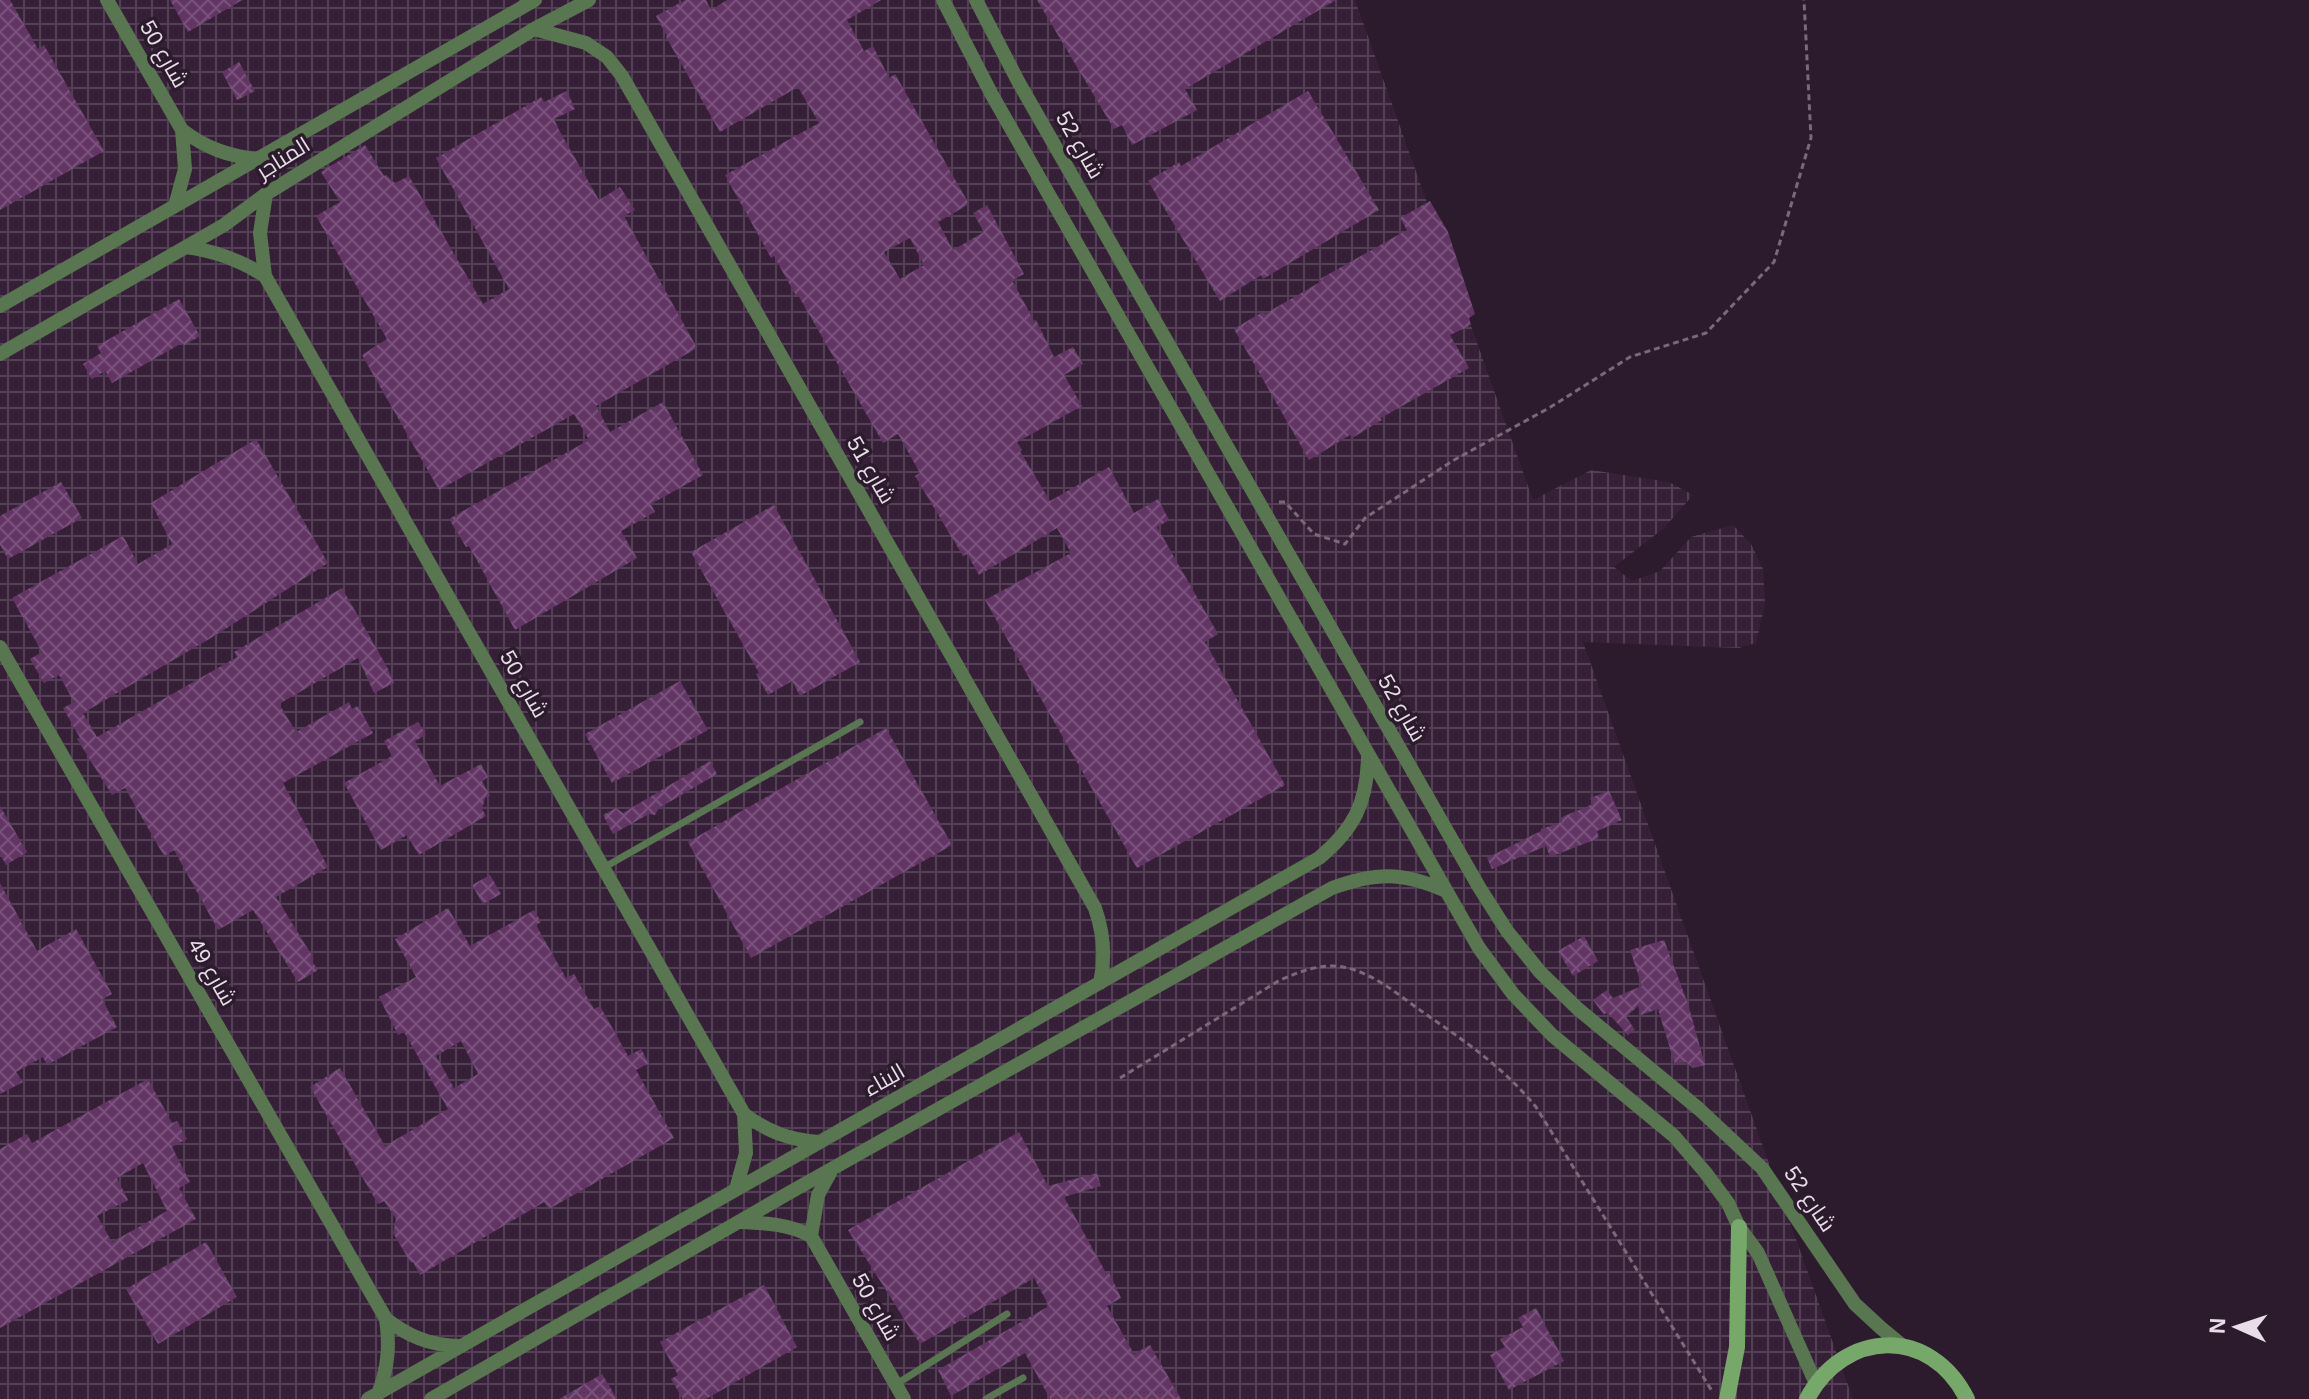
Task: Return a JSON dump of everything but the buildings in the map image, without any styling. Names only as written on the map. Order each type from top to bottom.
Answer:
[{"type":"street","name":"شارع 50","points":[[107,0],[182,130],[185,169],[175,206]]},
{"type":"street","name":"المناجر","points":[[0,354],[224,225],[266,194],[534,29],[589,0]]},
{"type":"street","points":[[943,0],[992,95],[1479,948],[1513,994],[1552,1035],[1674,1136],[1705,1172],[1758,1253],[1816,1384]]},
{"type":"street","name":"شارع 52","points":[[976,0],[1019,83],[1507,931],[1540,972],[1578,1009],[1699,1109],[1762,1168],[1855,1304],[1904,1347]]},
{"type":"street","name":"المناجر","points":[[0,306],[530,2]]},
{"type":"street","name":"شارع 51","points":[[534,29],[586,43],[607,57],[622,76],[1095,908],[1102,926],[1104,946],[1100,983]]},
{"type":"street","name":"شارع 50","points":[[182,130],[217,151],[257,159]]},
{"type":"street","name":"شارع 50","points":[[266,194],[260,233],[265,276],[744,1114],[779,1135],[799,1141],[819,1142]]},
{"type":"street","points":[[186,247],[235,258],[265,276]]},
{"type":"street","name":"شارع 49","points":[[0,647],[386,1319],[389,1338],[385,1376],[373,1396]]},
{"type":"street","name":"البناء","points":[[373,1396],[1319,858],[1337,843],[1352,824],[1368,780],[1368,757]]},
{"type":"street","points":[[431,1399],[1332,888],[1360,878],[1388,875],[1418,879],[1444,890]]},
{"type":"street","name":"شارع 50","points":[[736,1189],[746,1153],[744,1114]]},
{"type":"street","points":[[740,1222],[798,1229],[811,1236],[818,1195],[832,1170]]},
{"type":"street","points":[[1727,1399],[1737,1347],[1739,1227]]},
{"type":"street","name":"شارع 50","points":[[811,1236],[904,1399]]},
{"type":"street","name":"شارع 49","points":[[386,1319],[420,1340],[460,1346]]},
{"type":"street","points":[[1807,1399],[1829,1368],[1845,1356],[1864,1348],[1884,1345],[1904,1347],[1937,1360],[1961,1386],[1967,1399]]},
{"type":"street","points":[[462,1399],[470,1377]]},
{"type":"lane","points":[[603,868],[860,722]]},
{"type":"lane","points":[[895,1385],[1007,1314]]},
{"type":"lane","points":[[986,1399],[1023,1378]]},
{"type":"path","points":[[1259,503],[1285,502],[1314,534],[1345,544],[1365,518],[1441,468],[1549,408],[1630,357],[1706,333],[1774,262],[1807,152],[1811,138],[1804,0]]},
{"type":"path","points":[[1120,1078],[1280,980],[1306,969],[1334,966],[1361,971],[1484,1054],[1536,1107],[1711,1389]]},
{"type":"shaded area","points":[[0,0],[1355,0],[1533,500],[1591,470],[1669,482],[1693,495],[1664,528],[1614,567],[1632,581],[1660,571],[1691,537],[1733,525],[1751,544],[1763,569],[1765,604],[1756,643],[1739,648],[1583,642],[1853,1399],[0,1399]]}]
